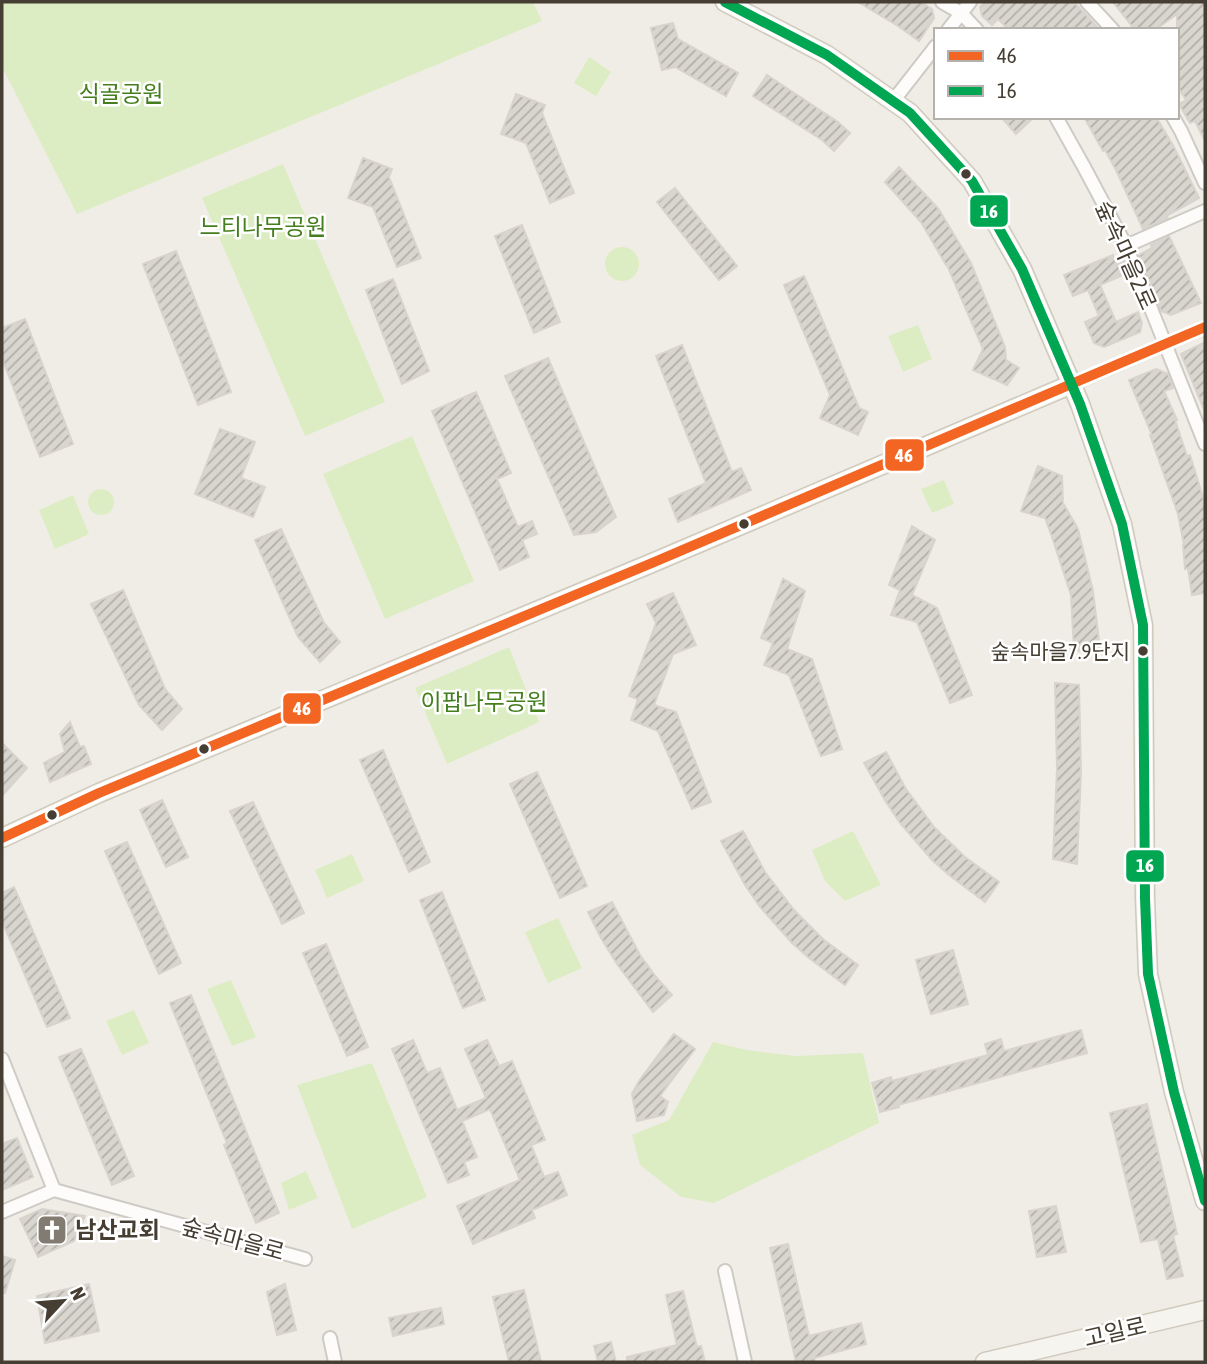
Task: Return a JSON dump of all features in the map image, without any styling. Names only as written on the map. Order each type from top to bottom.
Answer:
[{"type":"main road","points":[[725,2],[827,55],[910,113],[972,181],[1022,269],[1072,384],[1122,524],[1143,625],[1148,974],[1174,1092],[1205,1201]]},
{"type":"main road","points":[[2,838],[108,789],[661,560],[1072,384]]},
{"type":"main road","name":"고일로","points":[[985,1362],[1205,1310]]},
{"type":"street","points":[[942,2],[961,13],[975,28]]},
{"type":"street","points":[[950,28],[970,2]]},
{"type":"street","points":[[1087,2],[1111,28]]},
{"type":"street","points":[[893,101],[934,49]]},
{"type":"street","name":"숲속마을2로","points":[[1057,119],[1126,246],[1204,439]]},
{"type":"street","points":[[1173,119],[1205,183]]},
{"type":"street","points":[[1126,246],[1205,211]]},
{"type":"street","points":[[1072,384],[1205,327]]},
{"type":"street","points":[[2,1059],[54,1190],[2,1212]]},
{"type":"street","name":"숲속마을로","points":[[54,1190],[305,1259]]},
{"type":"street","points":[[725,1270],[745,1362]]},
{"type":"street","points":[[330,1338],[335,1362]]},
{"type":"green space","name":"식골공원","points":[[2,2],[533,2],[542,21],[77,214],[2,67]]},
{"type":"green space","points":[[589,57],[611,72],[596,96],[574,83]]},
{"type":"green space","name":"느티나무공원","points":[[283,164],[385,402],[305,436],[202,198]]},
{"type":"green space","points":[[622,247],[634,252],[639,264],[634,276],[622,281],[610,276],[605,264],[610,252]]},
{"type":"green space","points":[[918,325],[932,359],[903,372],[888,336]]},
{"type":"green space","points":[[412,436],[474,581],[385,619],[323,474]]},
{"type":"green space","points":[[944,480],[954,504],[932,513],[921,489]]},
{"type":"green space","points":[[101,489],[110,493],[114,502],[110,511],[101,515],[92,511],[88,502],[92,493]]},
{"type":"green space","points":[[73,495],[89,534],[55,549],[39,510]]},
{"type":"green space","name":"이팝나무공원","points":[[509,647],[539,722],[447,764],[415,688]]},
{"type":"green space","points":[[853,831],[881,885],[845,901],[825,881],[812,850]]},
{"type":"green space","points":[[352,854],[364,881],[327,898],[315,870]]},
{"type":"green space","points":[[558,918],[582,968],[548,983],[525,932]]},
{"type":"green space","points":[[231,980],[256,1037],[232,1046],[207,989]]},
{"type":"green space","points":[[134,1010],[149,1043],[122,1055],[106,1021]]},
{"type":"green space","points":[[713,1042],[747,1050],[795,1056],[863,1053],[879,1123],[714,1203],[681,1197],[640,1165],[632,1135],[669,1120]]},
{"type":"green space","points":[[372,1063],[427,1197],[352,1229],[297,1085]]},
{"type":"green space","points":[[306,1171],[318,1198],[289,1210],[281,1183]]},
{"type":"building","points":[[858,2],[921,2],[932,9],[934,18],[919,41]]},
{"type":"building","points":[[985,2],[1074,2],[1098,28],[1007,28],[998,19],[992,25],[982,16],[980,7]]},
{"type":"building","points":[[1113,2],[1205,2],[1205,141],[1195,121],[1190,123],[1179,104],[1186,100],[1179,89],[1177,14],[1158,28],[1133,28]]},
{"type":"building","points":[[673,23],[678,39],[738,73],[726,96],[675,67],[662,70],[651,28]]},
{"type":"building","points":[[767,75],[838,122],[850,133],[834,151],[822,140],[753,96]]},
{"type":"building","points":[[516,94],[545,105],[542,113],[574,193],[550,203],[526,143],[501,134]]},
{"type":"building","points":[[1003,119],[1032,119],[1016,134]]},
{"type":"building","points":[[1085,119],[1157,119],[1199,198],[1166,216],[1168,218],[1143,229],[1116,170],[1105,150],[1103,151]]},
{"type":"building","points":[[363,158],[392,169],[389,177],[421,258],[397,267],[373,207],[348,198]]},
{"type":"building","points":[[899,167],[938,208],[971,263],[1005,347],[1006,360],[1019,368],[1007,385],[973,370],[983,349],[947,265],[921,222],[885,182]]},
{"type":"building","points":[[675,188],[737,266],[719,280],[657,202]]},
{"type":"building","points":[[522,225],[560,322],[534,333],[495,236]]},
{"type":"building","points":[[1169,236],[1201,303],[1171,315],[1161,311],[1139,255]]},
{"type":"building","points":[[176,251],[231,392],[198,405],[143,264]]},
{"type":"building","points":[[1113,255],[1117,265],[1123,262],[1128,273],[1100,285],[1116,322],[1138,312],[1142,323],[1140,332],[1104,347],[1094,343],[1085,322],[1099,316],[1088,290],[1073,296],[1064,275]]},
{"type":"building","points":[[804,276],[859,408],[868,412],[858,435],[820,418],[830,395],[784,285]]},
{"type":"building","points":[[393,279],[429,371],[402,384],[366,290]]},
{"type":"building","points":[[25,319],[73,444],[40,457],[2,358],[2,328]]},
{"type":"building","points":[[1205,342],[1205,412],[1181,354]]},
{"type":"building","points":[[682,345],[732,472],[741,468],[751,490],[678,522],[669,499],[706,483],[656,356]]},
{"type":"building","points":[[548,358],[616,517],[596,532],[574,535],[505,376]]},
{"type":"building","points":[[1156,369],[1168,374],[1173,388],[1164,391],[1177,420],[1187,456],[1190,455],[1205,504],[1205,593],[1192,595],[1188,568],[1185,569],[1178,514],[1152,435],[1129,380]]},
{"type":"building","points":[[476,392],[511,473],[497,479],[518,527],[532,521],[537,534],[522,540],[529,557],[500,570],[432,411]]},
{"type":"building","points":[[220,429],[255,442],[241,478],[265,487],[253,517],[195,494]]},
{"type":"building","points":[[1038,466],[1062,476],[1063,503],[1078,529],[1093,591],[1100,649],[1074,651],[1071,595],[1045,518],[1021,511]]},
{"type":"building","points":[[912,526],[935,540],[912,595],[937,608],[972,695],[950,703],[917,622],[891,615],[900,590],[889,585]]},
{"type":"building","points":[[281,529],[324,623],[340,642],[320,662],[298,637],[255,540]]},
{"type":"building","points":[[783,579],[805,591],[787,649],[812,659],[842,749],[821,756],[789,675],[764,665],[773,643],[761,638]]},
{"type":"building","points":[[123,590],[165,689],[182,709],[162,730],[139,705],[91,604]]},
{"type":"building","points":[[673,593],[696,645],[673,654],[654,705],[676,712],[711,802],[692,809],[658,731],[631,720],[638,699],[629,696],[656,623],[647,604]]},
{"type":"building","points":[[1055,683],[1079,685],[1081,772],[1077,864],[1053,859],[1057,769]]},
{"type":"building","points":[[70,722],[80,747],[84,746],[91,764],[50,782],[44,763],[65,752],[60,734]]},
{"type":"building","points":[[2,743],[27,768],[2,796]]},
{"type":"building","points":[[383,750],[430,862],[409,872],[360,760]]},
{"type":"building","points":[[886,752],[906,789],[934,827],[965,857],[999,882],[985,902],[932,860],[886,802],[864,763]]},
{"type":"building","points":[[537,772],[587,886],[560,898],[510,784]]},
{"type":"building","points":[[162,800],[188,857],[166,867],[140,810]]},
{"type":"building","points":[[253,802],[304,913],[282,924],[230,811]]},
{"type":"building","points":[[743,831],[765,872],[794,910],[824,940],[858,965],[845,985],[792,943],[760,907],[745,885],[721,841]]},
{"type":"building","points":[[127,842],[181,963],[159,974],[105,851]]},
{"type":"building","points":[[14,887],[70,1018],[47,1027],[2,921],[2,893]]},
{"type":"building","points":[[442,892],[485,1000],[463,1008],[420,900]]},
{"type":"building","points":[[612,902],[640,955],[672,995],[653,1012],[617,964],[588,912]]},
{"type":"building","points":[[326,944],[368,1047],[347,1056],[303,953]]},
{"type":"building","points":[[953,950],[968,1004],[931,1014],[916,960]]},
{"type":"building","points":[[191,995],[279,1213],[256,1223],[224,1145],[227,1143],[170,1003]]},
{"type":"building","points":[[1081,1030],[1087,1053],[880,1112],[872,1083],[891,1077],[892,1081],[988,1055],[985,1044],[1001,1039],[1004,1051]]},
{"type":"building","points":[[674,1034],[695,1049],[660,1096],[668,1102],[664,1115],[637,1121],[632,1094]]},
{"type":"building","points":[[413,1040],[427,1073],[440,1068],[457,1110],[486,1098],[465,1049],[487,1040],[499,1066],[512,1061],[545,1140],[531,1145],[544,1177],[558,1172],[567,1195],[532,1210],[535,1218],[473,1244],[457,1206],[520,1180],[490,1109],[462,1121],[477,1157],[464,1162],[469,1175],[448,1183],[392,1049]]},
{"type":"building","points":[[81,1049],[134,1176],[112,1185],[59,1057]]},
{"type":"building","points":[[1147,1104],[1177,1234],[1173,1235],[1183,1276],[1167,1279],[1158,1239],[1141,1242],[1110,1113]]},
{"type":"building","points":[[17,1138],[33,1177],[2,1190],[2,1144]]},
{"type":"building","points":[[1056,1206],[1066,1252],[1037,1257],[1029,1211]]},
{"type":"building","name":"남산교회","points":[[42,1209],[85,1216],[74,1241],[38,1257],[20,1219]]},
{"type":"building","points":[[788,1244],[809,1336],[861,1323],[866,1344],[814,1358],[815,1362],[796,1362],[770,1248]]},
{"type":"building","points":[[2,1256],[15,1260],[5,1293],[2,1293]]},
{"type":"building","points":[[89,1284],[99,1331],[45,1343],[37,1296]]},
{"type":"building","points":[[285,1284],[296,1330],[277,1335],[267,1292]]},
{"type":"building","points":[[524,1290],[541,1362],[509,1362],[493,1297]]},
{"type":"building","points":[[683,1291],[697,1347],[701,1346],[705,1362],[627,1362],[627,1357],[677,1345],[666,1295]]},
{"type":"building","points":[[441,1308],[444,1324],[393,1336],[389,1318]]},
{"type":"building","points":[[611,1342],[616,1362],[598,1362],[594,1346]]},
{"type":"transit line","name":"16","points":[[725,2],[827,55],[910,113],[972,181],[1022,269],[1080,404],[1122,524],[1143,625],[1148,974],[1174,1092],[1205,1201]]},
{"type":"transit line","name":"46","points":[[2,838],[99,793],[652,563],[1205,327]]},
{"type":"place","name":"숲속마을7.9단지","points":[[1143,651]]},
{"type":"place","name":"남산교회","points":[[52,1230]]}]
